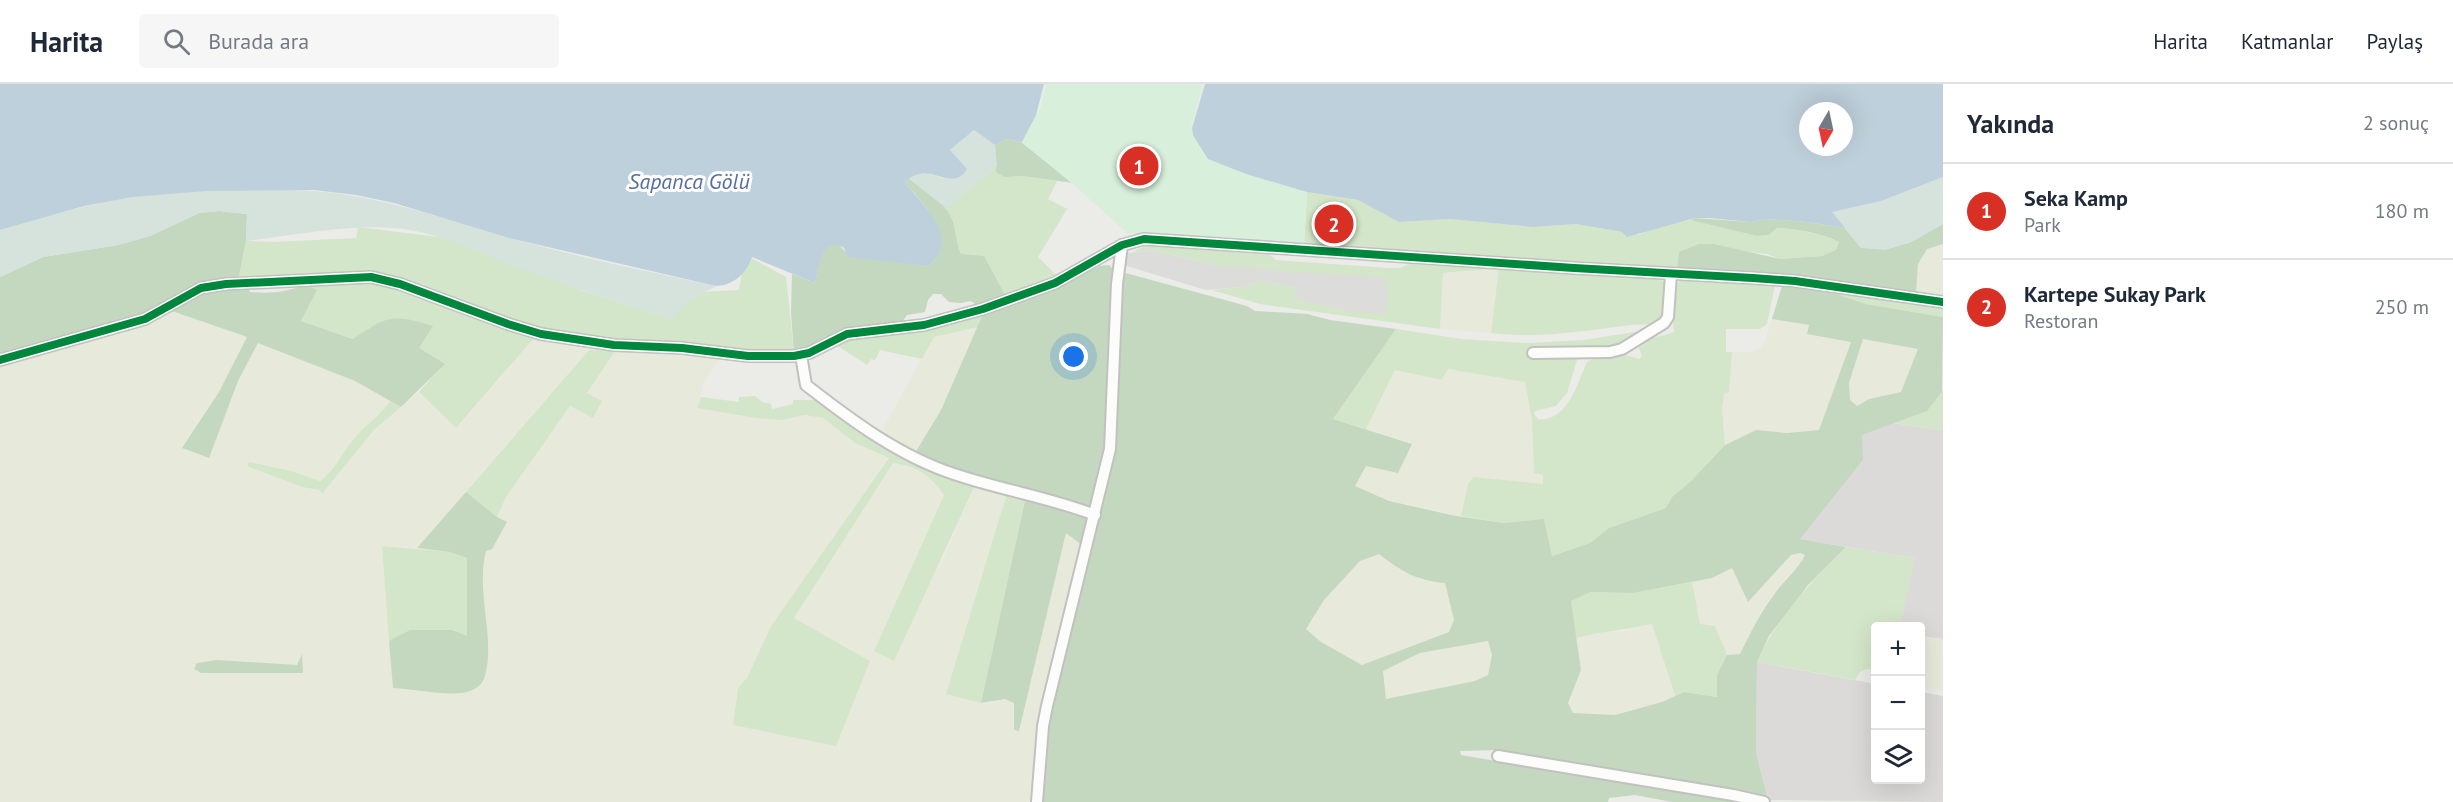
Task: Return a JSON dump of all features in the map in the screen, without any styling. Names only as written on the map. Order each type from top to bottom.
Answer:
[{"type":"street","points":[[0,360],[145,319],[191,292],[207,286],[371,277],[400,284],[541,334],[600,344],[682,348],[748,356],[801,355],[847,334],[924,325],[1010,300],[1064,279],[1122,245],[1144,239],[1795,281],[1943,302]]},
{"type":"street","points":[[1036,802],[1043,726],[1095,515],[1111,436],[1117,284],[1122,245]]},
{"type":"street","points":[[1533,353],[1585,353],[1622,349],[1664,323],[1668,317],[1671,274]]},
{"type":"street","points":[[801,355],[806,385],[853,421],[900,449],[953,474],[1053,500],[1095,515]]},
{"type":"street","points":[[1498,756],[1764,802]]},
{"type":"shaded area","points":[[974,130],[995,145],[997,166],[946,208],[909,179],[924,174],[948,179],[960,177],[950,150]]},
{"type":"shaded area","points":[[1943,177],[1943,224],[1909,243],[1885,250],[1861,248],[1831,212],[1881,201]]},
{"type":"shaded area","points":[[294,190],[376,200],[558,251],[716,286],[690,300],[672,319],[555,281],[448,240],[419,232],[384,228],[325,230],[246,241],[247,214],[219,211],[199,213],[150,236],[118,245],[43,257],[0,277],[0,230],[83,207],[153,194],[193,191]]},
{"type":"shaded area","points":[[1943,244],[1943,298],[1916,293],[1918,264],[1926,249]]},
{"type":"shaded area","points":[[1150,250],[1219,266],[1385,278],[1388,298],[1384,315],[1344,310],[1294,298],[1296,288],[1262,281],[1241,287],[1206,290],[1120,264],[1121,254]]},
{"type":"shaded area","points":[[1500,268],[1491,333],[1440,329],[1443,273]]},
{"type":"shaded area","points":[[172,311],[247,337],[219,392],[183,447],[238,381],[258,342],[355,381],[390,401],[355,438],[326,477],[319,481],[291,471],[249,462],[247,466],[302,487],[319,490],[322,494],[374,430],[419,392],[457,428],[533,339],[589,350],[417,548],[382,546],[478,687],[484,680],[488,652],[482,566],[497,517],[506,497],[570,406],[593,418],[587,393],[615,351],[719,359],[704,382],[698,408],[781,420],[805,415],[823,418],[855,443],[889,458],[771,626],[747,678],[738,688],[733,725],[822,570],[893,463],[906,464],[921,471],[935,481],[944,495],[874,651],[942,561],[975,485],[1007,493],[946,694],[985,704],[1006,699],[1014,703],[1014,730],[1019,731],[1066,533],[1083,546],[1033,802],[0,802],[0,365],[158,319]],"holes":[[[301,655],[302,673],[201,673],[194,669],[297,665]]]},
{"type":"shaded area","points":[[1772,319],[1810,326],[1807,334],[1851,341],[1819,430],[1787,433],[1756,430],[1725,445],[1722,408],[1724,394],[1729,392],[1732,352],[1753,352],[1763,346]]},
{"type":"shaded area","points":[[978,327],[941,410],[915,453],[881,433],[933,337]]},
{"type":"shaded area","points":[[1863,338],[1918,349],[1901,392],[1869,399],[1857,406],[1850,400],[1849,383]]},
{"type":"shaded area","points":[[1448,369],[1525,382],[1532,420],[1534,473],[1543,474],[1544,485],[1474,478],[1468,484],[1461,516],[1389,501],[1355,486],[1366,466],[1412,443],[1366,429],[1395,370],[1442,380]]},
{"type":"shaded area","points":[[1894,423],[1943,431],[1943,639],[1925,637],[1925,622],[1901,622],[1914,558],[1799,539],[1863,460],[1861,435]]},
{"type":"shaded area","points":[[1800,552],[1805,555],[1800,567],[1787,576],[1765,606],[1740,654],[1727,655],[1715,627],[1700,624],[1692,582],[1712,578],[1732,568],[1748,602],[1791,555]]},
{"type":"shaded area","points":[[1379,554],[1402,572],[1422,580],[1445,583],[1455,620],[1449,632],[1362,665],[1321,642],[1306,629],[1324,600],[1360,561]]},
{"type":"shaded area","points":[[1652,624],[1675,696],[1615,715],[1573,713],[1568,703],[1581,670],[1576,638],[1595,632],[1624,631]]},
{"type":"shaded area","points":[[1925,637],[1943,639],[1943,691],[1925,688]]},
{"type":"shaded area","points":[[1489,641],[1492,655],[1489,675],[1475,681],[1386,700],[1383,671],[1420,653]]},
{"type":"shaded area","points":[[1757,662],[1871,683],[1871,784],[1925,784],[1925,693],[1943,696],[1943,802],[1768,800],[1756,753]]},
{"type":"green space","points":[[1046,84],[1203,84],[1191,126],[1193,135],[1246,174],[1307,192],[1304,246],[1127,233],[1074,185],[1018,140],[1040,110]]},
{"type":"green space","points":[[1006,139],[1022,142],[1073,183],[1022,176],[1005,177],[996,172],[995,145]]},
{"type":"green space","points":[[997,166],[1005,177],[1022,176],[1057,181],[1048,199],[1067,209],[1038,257],[1057,276],[1006,297],[961,254],[956,242],[953,221],[946,208]]},
{"type":"green space","points":[[909,179],[935,197],[946,208],[953,222],[961,254],[984,256],[1006,297],[979,307],[971,301],[949,302],[941,294],[933,294],[928,300],[925,312],[907,315],[902,322],[842,331],[794,353],[791,312],[792,274],[815,283],[820,258],[831,245],[838,244],[848,254],[928,266],[937,256],[941,245],[936,222],[905,182]]},
{"type":"green space","points":[[1307,192],[1358,200],[1400,222],[1450,219],[1533,227],[1576,224],[1639,235],[1651,229],[1690,220],[1757,236],[1769,235],[1777,228],[1809,232],[1840,242],[1836,250],[1822,256],[1779,259],[1767,254],[1741,251],[1679,252],[1677,268],[1304,246]]},
{"type":"green space","points":[[219,211],[247,214],[246,241],[239,276],[207,281],[152,312],[0,354],[0,277],[43,257],[118,245],[150,236],[199,213]]},
{"type":"green space","points":[[1695,218],[1750,222],[1768,219],[1845,228],[1861,248],[1909,243],[1943,224],[1943,244],[1927,249],[1918,264],[1916,293],[1779,274],[1677,268],[1679,252],[1699,244],[1714,244],[1780,259],[1822,256],[1836,250],[1839,242],[1801,230],[1777,228],[1769,235],[1757,236],[1690,220]]},
{"type":"green space","points":[[358,227],[471,241],[528,262],[580,290],[669,318],[686,296],[701,292],[739,290],[744,261],[751,258],[786,277],[794,353],[770,354],[668,342],[573,336],[533,327],[364,273],[239,276],[246,241],[356,238]]},
{"type":"green space","points":[[1147,245],[1270,255],[1276,260],[1389,268],[1401,268],[1408,264],[1491,269],[1443,273],[1440,329],[1260,304],[1212,290],[1241,287],[1262,281],[1296,288],[1295,298],[1344,310],[1274,271],[1219,266],[1150,250],[1132,252]]},
{"type":"green space","points":[[1109,265],[1114,273],[1106,451],[1092,509],[955,471],[915,453],[941,410],[983,314],[1051,289],[1100,266]]},
{"type":"green space","points":[[1499,269],[1653,278],[1664,281],[1664,308],[1660,318],[1654,323],[1544,335],[1491,333]]},
{"type":"green space","points":[[1122,272],[1247,306],[1255,311],[1307,314],[1330,320],[1396,329],[1333,419],[1412,444],[1398,473],[1366,466],[1355,486],[1389,501],[1456,516],[1504,523],[1544,519],[1552,556],[1590,543],[1609,528],[1666,508],[1672,497],[1691,481],[1725,445],[1756,430],[1787,433],[1819,430],[1851,342],[1807,334],[1809,325],[1772,319],[1782,286],[1837,294],[1866,304],[1943,317],[1942,392],[1927,411],[1862,435],[1863,460],[1800,539],[1846,547],[1808,585],[1769,636],[1757,662],[1756,753],[1768,800],[1497,750],[1460,751],[1461,755],[1735,802],[1672,802],[1635,795],[1609,798],[1608,802],[1041,802],[1047,723],[1111,462]],"holes":[[[1863,339],[1918,349],[1901,392],[1869,399],[1857,406],[1850,400],[1849,383]],[[1800,553],[1805,555],[1756,622],[1740,654],[1727,655],[1717,675],[1717,697],[1684,692],[1662,702],[1615,715],[1573,713],[1568,703],[1581,670],[1571,601],[1591,592],[1633,593],[1712,578],[1732,568],[1748,602],[1791,555]],[[1379,554],[1409,574],[1425,580],[1445,583],[1454,620],[1449,632],[1362,665],[1321,642],[1306,629],[1324,600],[1360,561]],[[1488,641],[1492,655],[1488,675],[1475,681],[1386,699],[1383,671],[1420,653]]]},
{"type":"green space","points":[[1681,279],[1775,285],[1767,324],[1760,329],[1726,329],[1726,352],[1732,352],[1729,392],[1724,394],[1722,408],[1725,445],[1691,481],[1672,497],[1666,508],[1609,528],[1590,543],[1552,556],[1544,519],[1504,523],[1461,516],[1468,484],[1474,477],[1543,484],[1543,475],[1534,473],[1532,420],[1525,382],[1448,369],[1442,380],[1395,370],[1366,429],[1333,419],[1396,329],[1461,339],[1528,343],[1584,340],[1641,331],[1615,345],[1602,348],[1575,350],[1531,348],[1530,354],[1534,360],[1553,356],[1578,357],[1567,393],[1556,406],[1535,411],[1534,414],[1538,419],[1548,419],[1557,415],[1570,400],[1587,362],[1613,355],[1639,359],[1642,356],[1637,344],[1674,332],[1674,297]]},
{"type":"green space","points":[[369,281],[411,293],[533,339],[456,428],[419,392],[444,364],[370,327],[354,339],[301,321],[317,290],[306,284]]},
{"type":"green space","points":[[306,284],[317,290],[301,321],[353,339],[374,325],[391,319],[409,320],[433,326],[419,348],[445,364],[401,407],[355,381],[258,343],[238,381],[209,458],[182,448],[219,392],[247,337],[172,311],[199,293],[216,289],[248,288],[250,292],[272,292],[285,291]]},
{"type":"green space","points":[[1837,294],[1943,308],[1943,317],[1866,304]]},
{"type":"green space","points":[[983,314],[978,327],[934,337],[922,359],[880,350],[875,360],[871,359],[867,365],[833,343]]},
{"type":"green space","points":[[589,350],[615,351],[587,393],[602,401],[593,418],[570,406],[506,497],[497,517],[466,492]]},
{"type":"green space","points":[[1943,390],[1943,431],[1894,423],[1927,411]]},
{"type":"green space","points":[[755,396],[762,402],[771,404],[772,409],[793,404],[793,400],[817,400],[975,485],[894,661],[874,651],[944,495],[934,482],[916,469],[893,463],[794,618],[870,661],[836,746],[733,725],[738,688],[747,678],[771,626],[889,458],[855,443],[823,418],[805,415],[781,420],[697,408],[701,397],[739,402],[739,397]]},
{"type":"green space","points":[[390,401],[401,407],[374,430],[322,494],[319,490],[302,487],[247,466],[249,462],[291,471],[320,481],[334,467],[357,435]]},
{"type":"green space","points":[[466,492],[497,517],[507,522],[492,549],[486,551],[483,567],[488,649],[484,679],[475,689],[462,693],[436,693],[393,688],[389,641],[410,630],[452,630],[467,636],[467,558],[450,552],[417,548]]},
{"type":"green space","points":[[1007,493],[1026,496],[981,703],[946,694]]},
{"type":"green space","points":[[1026,496],[1082,515],[1085,518],[1087,529],[1083,546],[1066,533],[1019,731],[1014,730],[1014,703],[1005,699],[981,703]]},
{"type":"green space","points":[[382,546],[450,552],[467,558],[467,637],[411,630],[389,641]]},
{"type":"green space","points":[[1846,547],[1915,558],[1901,622],[1871,622],[1871,670],[1860,672],[1855,680],[1757,662],[1765,645],[1785,615]]},
{"type":"green space","points":[[1692,582],[1700,624],[1715,626],[1727,655],[1717,675],[1717,697],[1684,692],[1675,696],[1652,624],[1576,638],[1570,601],[1591,592],[1633,593]]},
{"type":"green space","points":[[302,654],[303,673],[201,673],[194,669],[197,663],[217,660],[297,665]]},
{"type":"water","name":"Sapanca Gölü","points":[[0,84],[1044,84],[1036,115],[1022,142],[1006,139],[995,145],[974,130],[950,150],[967,169],[961,176],[954,179],[923,173],[905,182],[929,211],[941,233],[942,244],[938,255],[928,266],[848,257],[844,248],[830,245],[822,255],[815,283],[752,257],[738,278],[716,286],[509,238],[394,203],[356,195],[314,190],[205,191],[133,197],[84,206],[0,230]]},
{"type":"water","points":[[1205,84],[1943,84],[1943,177],[1881,201],[1832,212],[1845,228],[1768,219],[1750,222],[1695,218],[1627,237],[1622,232],[1576,224],[1533,227],[1450,219],[1399,222],[1358,200],[1307,192],[1246,174],[1208,159],[1193,135],[1192,128]]},
{"type":"cycle path","points":[[0,360],[145,319],[201,288],[226,284],[371,277],[400,284],[541,334],[614,345],[682,348],[748,356],[794,356],[809,353],[847,334],[924,325],[983,309],[1055,283],[1122,245],[1144,239],[1795,281],[1943,302]]},
{"type":"place","name":"Seka Kamp","points":[[1139,166]]},
{"type":"place","name":"Kartepe Sukay Park","points":[[1334,224]]}]
